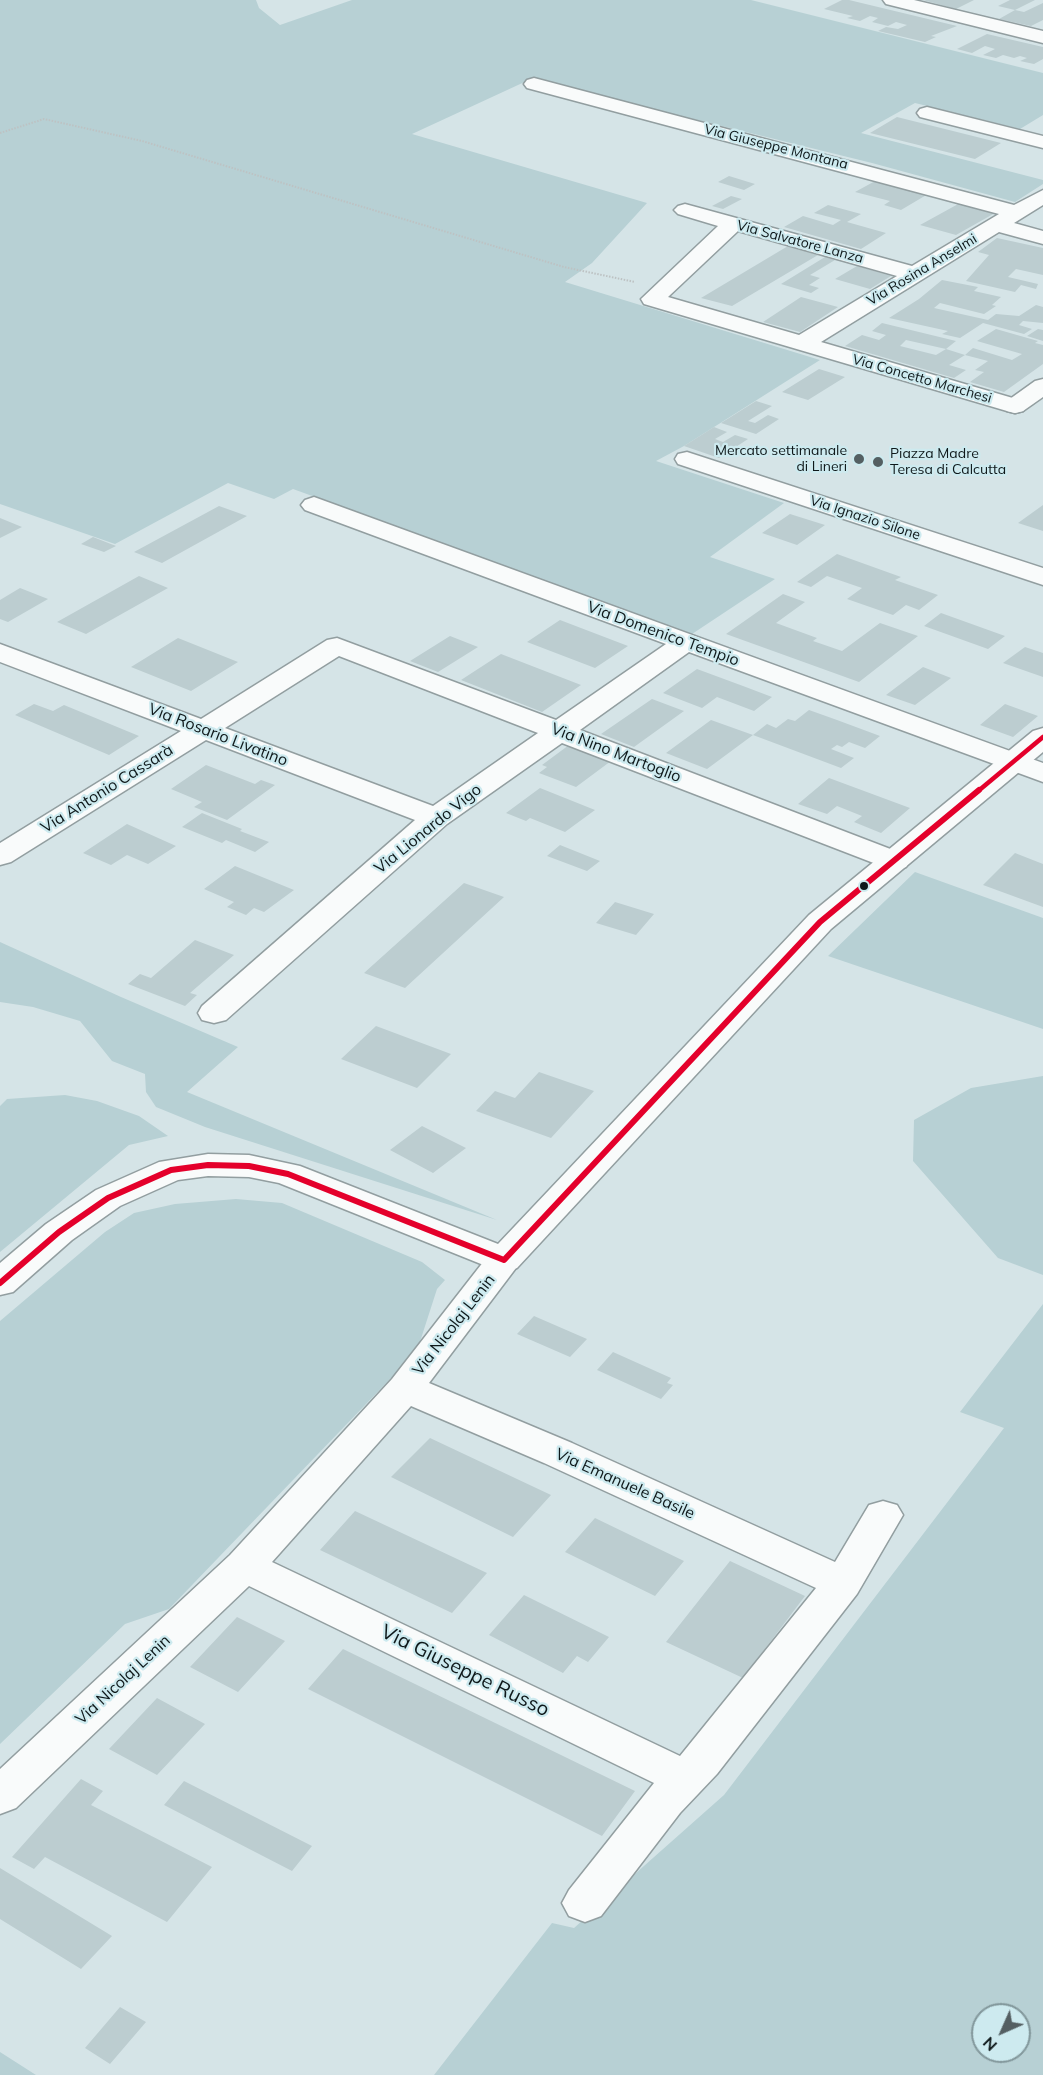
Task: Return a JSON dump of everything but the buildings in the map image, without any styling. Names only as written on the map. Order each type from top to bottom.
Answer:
[{"type":"street","points":[[892,0],[1043,37]]},
{"type":"street","name":"Via Giuseppe Montana","points":[[534,84],[1017,212]]},
{"type":"street","points":[[927,113],[1043,142]]},
{"type":"street","name":"Via Rosina Anselmi","points":[[801,344],[1043,196]]},
{"type":"street","name":"Via Salvatore Lanza","points":[[685,210],[915,274]]},
{"type":"street","points":[[665,287],[733,224]]},
{"type":"street","points":[[997,225],[1043,238]]},
{"type":"street","name":"Via Concetto Marchesi","points":[[665,287],[652,299],[1043,415]]},
{"type":"street","points":[[1015,406],[1043,386]]},
{"type":"street","name":"Via Ignazio Silone","points":[[687,459],[1043,577]]},
{"type":"street","name":"Via Domenico Tempio","points":[[314,505],[1043,773]]},
{"type":"street","name":"Via Lionardo Vigo","points":[[214,1013],[436,818],[686,642]]},
{"type":"street","name":"Via Nino Martoglio","points":[[337,646],[895,861]]},
{"type":"street","name":"Via Antonio Cassarà","points":[[0,856],[337,646]]},
{"type":"street","name":"Via Rosario Livatino","points":[[0,652],[436,818]]},
{"type":"street","name":"Via Nicolaj Lenin","points":[[0,1796],[244,1566],[405,1388],[504,1260],[820,922],[1043,737]]},
{"type":"street","points":[[0,1282],[59,1233],[108,1198],[171,1170],[208,1165],[249,1166],[288,1174],[504,1260]]},
{"type":"street","name":"Via Emanuele Basile","points":[[405,1388],[558,1453],[843,1583]]},
{"type":"street","points":[[585,1903],[664,1801],[702,1762],[843,1583],[883,1515]]},
{"type":"street","name":"Via Giuseppe Russo","points":[[244,1566],[685,1778]]},
{"type":"path","points":[[0,133],[44,119],[142,141],[564,267],[665,287]]},
{"type":"shaded area","points":[[0,0],[256,0],[259,8],[280,25],[352,0],[751,0],[1043,73],[1043,115],[1020,129],[915,103],[861,133],[1043,180],[1043,184],[1015,202],[872,163],[531,79],[412,134],[647,203],[592,263],[565,282],[820,360],[684,446],[656,461],[784,503],[710,557],[775,579],[692,634],[293,489],[274,499],[228,483],[115,544],[0,504]]},
{"type":"shaded area","points":[[915,872],[1043,918],[1043,1029],[828,956]]},
{"type":"shaded area","points":[[0,942],[238,1047],[187,1092],[497,1220],[205,1127],[156,1107],[146,1092],[145,1074],[112,1061],[80,1021],[33,1007],[0,1002]]},
{"type":"shaded area","points":[[1043,1076],[1043,1275],[998,1258],[913,1161],[914,1120],[971,1088]]},
{"type":"shaded area","points":[[65,1095],[97,1101],[139,1116],[168,1136],[129,1145],[0,1252],[0,1106],[7,1099]]},
{"type":"shaded area","points":[[236,1199],[282,1203],[422,1262],[445,1280],[437,1289],[417,1351],[169,1609],[125,1624],[0,1744],[0,1321],[105,1232],[134,1213],[175,1204]]},
{"type":"shaded area","points":[[1043,1304],[1043,2075],[434,2075],[552,1923],[574,1928],[724,1795],[1004,1428],[960,1412]]},
{"type":"shaded area","points":[[0,2052],[36,2075],[0,2075]]},
{"type":"transit line","points":[[0,1283],[59,1232],[108,1198],[171,1170],[208,1165],[249,1166],[288,1174],[504,1260],[820,922],[1043,737]]},
{"type":"place","name":"Mercato settimanale di Lineri","points":[[859,459]]},
{"type":"place","name":"Piazza Madre Teresa di Calcutta","points":[[878,462]]}]
